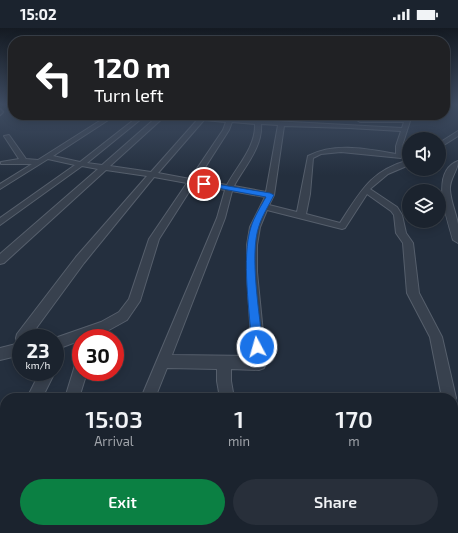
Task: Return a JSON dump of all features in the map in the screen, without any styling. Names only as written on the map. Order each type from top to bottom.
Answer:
[{"type":"street","points":[[0,187],[94,128]]},
{"type":"street","points":[[0,222],[81,164],[127,128]]},
{"type":"street","points":[[0,260],[106,168],[149,128]]},
{"type":"street","points":[[29,329],[80,260],[194,128]]},
{"type":"street","points":[[100,329],[123,316],[134,301],[154,239],[227,128]]},
{"type":"street","points":[[150,393],[218,226],[229,189],[254,145],[259,128]]},
{"type":"street","points":[[163,361],[259,363],[253,302],[252,245],[255,227],[270,195],[282,128]]},
{"type":"street","points":[[301,216],[306,194],[310,157],[316,152],[342,151],[374,153],[399,157],[399,146],[405,130],[370,128]]},
{"type":"street","points":[[446,141],[458,133]]},
{"type":"street","points":[[7,136],[24,161]]},
{"type":"street","points":[[48,157],[81,164],[270,195]]},
{"type":"street","points":[[1,163],[24,161],[40,162]]},
{"type":"street","points":[[1,163],[7,165],[14,178]]},
{"type":"street","points":[[458,163],[452,168],[446,178],[445,191],[458,240]]},
{"type":"street","points":[[265,207],[342,226],[368,186],[385,172],[402,165]]},
{"type":"street","points":[[366,190],[391,206],[398,215],[401,233],[408,243],[413,293],[436,337],[448,393]]},
{"type":"street","points":[[224,362],[224,381],[226,393]]},
{"type":"street","points":[[37,393],[43,381]]},
{"type":"street","points":[[73,393],[77,381]]},
{"type":"route","points":[[204,184],[270,195],[255,227],[252,245],[254,316],[257,347]]}]
